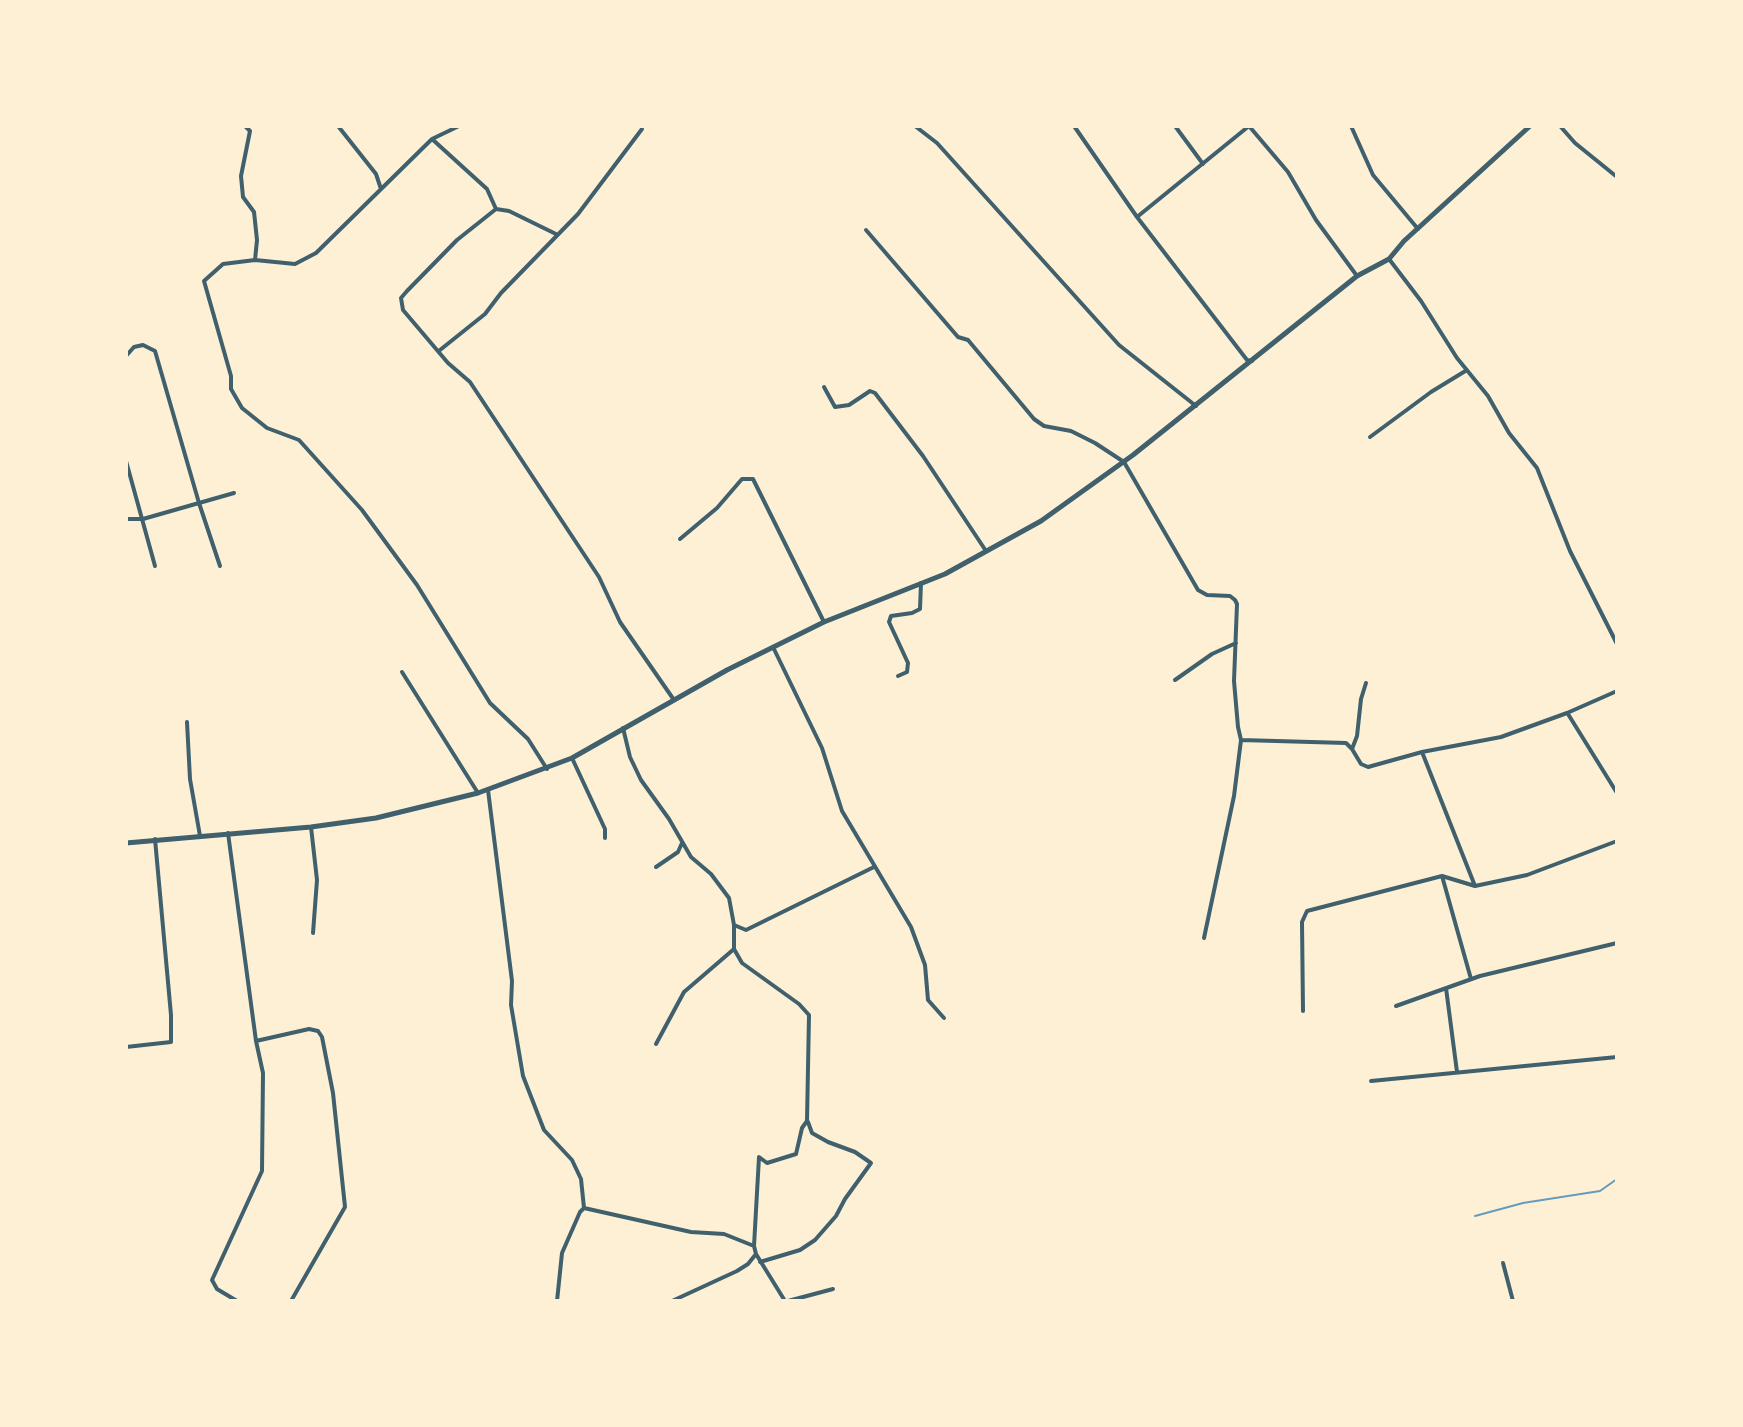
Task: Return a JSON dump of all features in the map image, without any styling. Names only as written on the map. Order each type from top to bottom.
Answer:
[{"type":"street","points":[[245,126],[250,131],[241,176],[243,197],[254,212],[257,240],[255,260]]},
{"type":"street","points":[[338,126],[376,174],[381,189]]},
{"type":"street","points":[[459,126],[432,139],[316,253],[295,264],[255,260],[223,264],[204,281],[231,376],[231,389],[242,408],[267,428],[299,440],[362,510],[417,585],[490,703],[528,739],[547,769]]},
{"type":"street","points":[[915,126],[937,143],[1119,345],[1196,406]]},
{"type":"street","points":[[1074,126],[1137,217],[1247,360],[1252,361]]},
{"type":"street","points":[[1175,126],[1203,164]]},
{"type":"street","points":[[1137,217],[1249,126],[1288,172],[1316,220],[1357,276]]},
{"type":"street","points":[[1351,126],[1373,175],[1418,229]]},
{"type":"street","points":[[126,843],[311,827],[376,818],[488,790],[572,758],[674,700],[824,622],[945,574],[1041,521],[1124,462],[1357,276],[1389,259],[1530,126]]},
{"type":"street","points":[[1560,126],[1608,173],[1617,177]]},
{"type":"street","points":[[440,350],[485,314],[501,293],[578,214],[642,129]]},
{"type":"street","points":[[432,139],[487,189],[496,209]]},
{"type":"street","points":[[556,234],[509,211],[496,209],[457,240],[401,298],[403,310],[448,363],[470,382],[599,577],[620,622],[674,700]]},
{"type":"street","points":[[866,230],[958,337],[968,340],[1034,419],[1051,429],[1071,431],[1124,462],[1198,590],[1207,595],[1230,596],[1237,604],[1234,681],[1241,740],[1234,796],[1204,938]]},
{"type":"street","points":[[1389,259],[1488,396],[1514,441],[1537,468],[1570,551],[1615,633],[1617,644]]},
{"type":"street","points":[[126,356],[134,347],[143,345],[155,351],[220,566]]},
{"type":"street","points":[[1370,437],[1467,370]]},
{"type":"street","points":[[824,387],[835,407],[849,405],[870,391],[875,393],[923,456],[986,551]]},
{"type":"street","points":[[126,461],[155,566]]},
{"type":"street","points":[[680,539],[717,508],[742,479],[753,479],[824,622]]},
{"type":"street","points":[[126,519],[143,519],[234,493]]},
{"type":"street","points":[[898,676],[907,672],[908,663],[889,622],[891,616],[920,609],[921,583]]},
{"type":"street","points":[[1175,680],[1212,654],[1236,643]]},
{"type":"street","points":[[773,647],[822,748],[842,811],[911,927],[925,965],[928,1000],[944,1018]]},
{"type":"street","points":[[402,672],[478,793]]},
{"type":"street","points":[[1352,749],[1366,683]]},
{"type":"street","points":[[1241,740],[1346,743],[1361,764],[1368,767],[1422,752],[1501,737],[1617,691]]},
{"type":"street","points":[[1567,713],[1617,793]]},
{"type":"street","points":[[187,722],[190,779],[200,836]]},
{"type":"street","points":[[623,728],[630,757],[641,780],[691,857],[711,874],[729,898],[734,949],[742,963],[799,1004],[809,1015],[807,1121],[812,1133],[855,1152],[871,1163],[836,1216],[815,1240],[800,1250],[760,1262]]},
{"type":"street","points":[[1422,752],[1475,886]]},
{"type":"street","points":[[572,758],[605,829],[605,838]]},
{"type":"street","points":[[488,790],[512,981],[511,1005],[523,1076],[544,1130],[572,1160],[581,1179],[584,1208],[562,1253],[557,1301]]},
{"type":"street","points":[[311,827],[317,880],[313,933]]},
{"type":"street","points":[[228,833],[263,1073],[262,1171],[212,1280],[217,1289],[237,1301]]},
{"type":"street","points":[[126,1047],[171,1042],[155,839]]},
{"type":"street","points":[[1303,1011],[1302,922],[1307,911],[1442,876],[1475,886],[1527,875],[1617,841]]},
{"type":"street","points":[[656,867],[678,852],[682,843]]},
{"type":"street","points":[[734,925],[746,930],[874,867]]},
{"type":"street","points":[[1442,876],[1471,979]]},
{"type":"street","points":[[1396,1006],[1471,979],[1617,943]]},
{"type":"street","points":[[656,1044],[684,992],[734,949]]},
{"type":"street","points":[[1446,988],[1457,1072]]},
{"type":"street","points":[[256,1041],[309,1029],[318,1031],[322,1037],[333,1093],[345,1207],[291,1301]]},
{"type":"street","points":[[1371,1081],[1617,1057]]},
{"type":"street","points":[[807,1121],[802,1128],[796,1154],[767,1163],[759,1157],[754,1246],[760,1262],[787,1301],[833,1289]]},
{"type":"street","points":[[584,1208],[691,1232],[724,1234],[754,1246]]},
{"type":"street","points":[[672,1301],[737,1271],[756,1254]]},
{"type":"street","points":[[1503,1263],[1513,1301]]},
{"type":"waterway","points":[[1475,1216],[1523,1203],[1600,1191],[1617,1179]]}]
